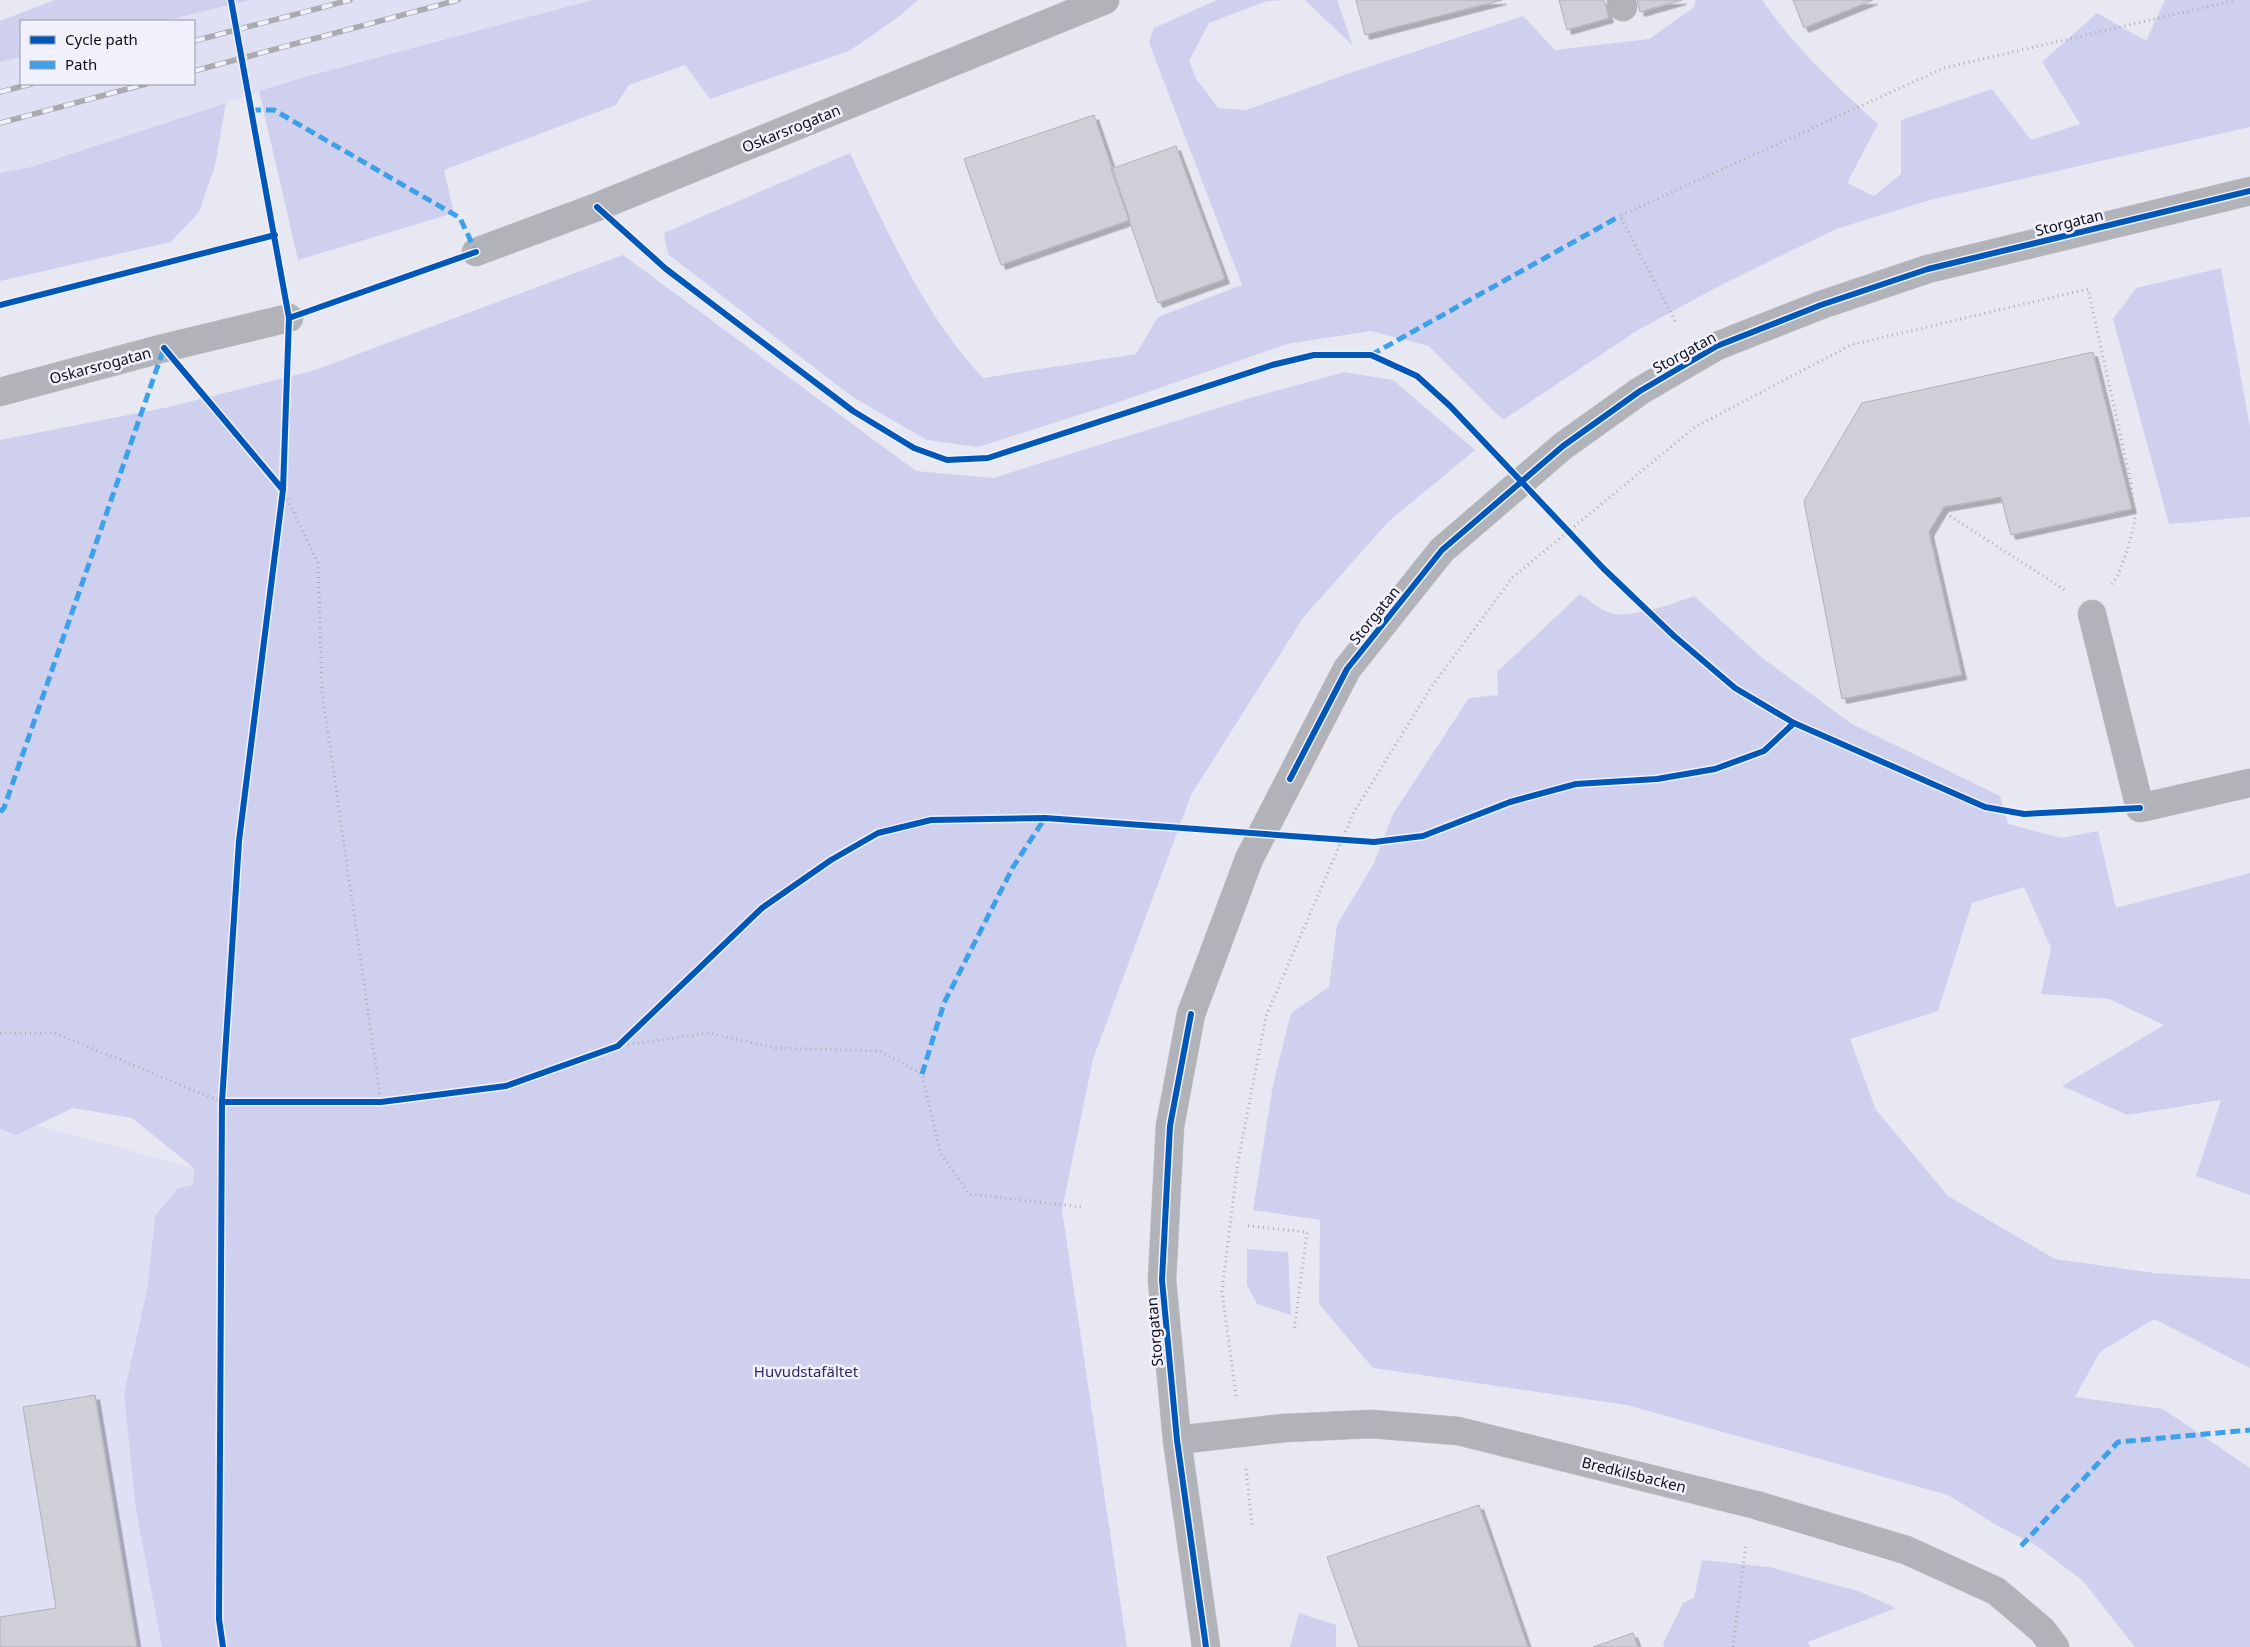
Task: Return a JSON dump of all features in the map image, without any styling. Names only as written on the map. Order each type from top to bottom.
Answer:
[{"type":"street","name":"Oskarsrogatan","points":[[476,252],[598,207],[1104,0]]},
{"type":"street","name":"Storgatan","points":[[1206,1647],[1176,1440],[1162,1280],[1170,1126],[1191,1014],[1249,859],[1347,669],[1442,550],[1564,446],[1640,390],[1717,346],[1822,304],[1928,269],[2250,191]]},
{"type":"street","name":"Oskarsrogatan","points":[[0,392],[164,348],[289,318]]},
{"type":"street","points":[[2096,607],[2140,808],[2250,784]]},
{"type":"street","name":"Bredkilsbacken","points":[[1176,1440],[1284,1428],[1371,1424],[1458,1430],[1756,1505],[1906,1550],[1996,1590],[2042,1630],[2055,1647]]},
{"type":"path","points":[[1675,321],[1620,216],[1944,68],[2236,0]]},
{"type":"path","points":[[1252,1525],[1222,1291],[1238,1161],[1266,1016],[1354,812],[1432,686],[1514,577],[1695,427],[1851,345],[2088,289],[2131,483],[2135,521],[2118,575],[2096,607],[2080,600],[1950,516]]},
{"type":"path","points":[[280,481],[318,563],[322,691],[381,1102]]},
{"type":"path","points":[[282,500],[283,490]]},
{"type":"path","points":[[1564,527],[1577,541]]},
{"type":"path","points":[[1335,839],[1355,841]]},
{"type":"path","points":[[0,1033],[56,1034],[222,1102],[232,1102]]},
{"type":"path","points":[[609,1050],[618,1046],[709,1033],[776,1048],[880,1051],[922,1074],[940,1152],[969,1194],[1082,1207]]},
{"type":"path","points":[[618,1046],[625,1039]]},
{"type":"path","points":[[222,1112],[223,1092]]},
{"type":"path","points":[[371,1102],[390,1101]]},
{"type":"path","points":[[1248,1226],[1307,1232],[1294,1331]]},
{"type":"path","points":[[1733,1647],[1746,1543]]},
{"type":"shaded area","points":[[250,0],[592,0],[308,76],[31,167],[0,173],[0,62],[20,57],[20,85],[195,85],[195,20],[168,20]]},
{"type":"shaded area","points":[[0,1115],[194,1168],[184,1647],[0,1647]]},
{"type":"green space","points":[[55,0],[250,0],[168,20],[20,20],[20,57],[0,62],[0,21]]},
{"type":"green space","points":[[592,0],[918,0],[900,16],[849,51],[710,99],[685,65],[629,85],[616,105],[444,170],[454,213],[298,260],[259,91],[308,76]]},
{"type":"green space","points":[[1217,0],[1282,0],[1264,2],[1209,23],[1189,61],[1197,80],[1218,108],[1246,110],[1350,73],[1523,16],[1555,50],[1649,39],[1693,8],[1696,0],[1762,0],[1802,50],[1878,124],[1847,183],[1874,196],[1901,174],[1901,120],[1992,89],[2031,140],[2080,124],[2042,62],[2097,13],[2146,41],[2165,0],[2250,0],[2250,127],[1930,200],[1836,229],[1721,285],[1638,330],[1503,420],[1429,346],[1371,331],[1287,344],[1110,405],[978,447],[927,440],[851,396],[668,254],[664,233],[850,153],[893,242],[925,300],[962,353],[983,378],[1136,354],[1158,317],[1242,285],[1149,43],[1154,28]]},
{"type":"green space","points":[[1305,0],[1337,0],[1353,46]]},
{"type":"green space","points":[[226,103],[215,166],[199,212],[171,242],[0,281],[0,173],[31,167]]},
{"type":"green space","name":"Huvudstafältet","points":[[623,255],[916,471],[993,478],[1250,398],[1344,372],[1393,380],[1475,450],[1388,522],[1303,618],[1191,795],[1093,1059],[1062,1210],[1127,1647],[162,1647],[136,1510],[124,1394],[148,1285],[155,1216],[178,1188],[193,1185],[194,1168],[132,1118],[73,1108],[16,1135],[0,1129],[0,440],[169,407],[315,370]]},
{"type":"green space","points":[[2221,268],[2250,427],[2250,517],[2169,524],[2113,319],[2136,288]]},
{"type":"green space","points":[[1580,594],[1602,610],[1618,614],[1640,612],[1694,596],[1761,657],[1852,724],[2000,796],[2008,824],[2061,838],[2098,831],[2116,908],[2250,873],[2250,1195],[2196,1176],[2221,1100],[2127,1115],[2062,1086],[2164,1025],[2109,999],[2041,994],[2051,948],[2024,887],[1972,903],[1938,1011],[1850,1039],[1876,1110],[1948,1196],[2055,1259],[2154,1273],[2250,1279],[2250,1368],[2154,1319],[2100,1352],[2075,1397],[2163,1409],[2250,1468],[2250,1647],[2135,1647],[2083,1581],[2037,1546],[1998,1526],[1948,1495],[1627,1405],[1373,1368],[1319,1304],[1320,1220],[1253,1210],[1273,1085],[1291,1013],[1329,987],[1337,925],[1374,863],[1393,814],[1469,698],[1498,695],[1497,672]]},
{"type":"green space","points":[[1247,1249],[1288,1252],[1291,1315],[1257,1304],[1247,1285]]},
{"type":"green space","points":[[1702,1560],[1769,1567],[1858,1591],[1896,1608],[1808,1642],[1810,1647],[1664,1647],[1663,1644],[1683,1603],[1694,1598]]},
{"type":"green space","points":[[1299,1613],[1336,1625],[1336,1647],[1290,1647]]},
{"type":"building","points":[[1356,0],[1502,0],[1365,35]]},
{"type":"building","points":[[1559,0],[1604,0],[1609,18],[1567,30]]},
{"type":"building","points":[[1637,0],[1682,0],[1640,12]]},
{"type":"building","points":[[1793,0],[1873,0],[1804,28]]},
{"type":"building","points":[[1094,115],[1130,220],[1001,265],[964,159]]},
{"type":"building","points":[[1176,146],[1225,279],[1158,303],[1111,169]]},
{"type":"building","points":[[2093,352],[2132,509],[2011,535],[2001,497],[1944,507],[1929,532],[1962,675],[1842,699],[1804,501],[1862,403]]},
{"type":"building","points":[[95,1395],[137,1647],[0,1647],[0,1617],[56,1608],[23,1407]]},
{"type":"building","points":[[1479,1505],[1528,1647],[1359,1647],[1327,1557]]},
{"type":"building","points":[[1633,1633],[1638,1647],[1593,1647]]},
{"type":"railway","points":[[195,41],[350,0]]},
{"type":"railway","points":[[195,71],[458,0]]},
{"type":"railway","points":[[0,92],[27,85]]},
{"type":"railway","points":[[0,123],[142,85]]},
{"type":"marked path","points":[[251,110],[274,110],[460,218],[476,252]]},
{"type":"marked path","points":[[1371,355],[1620,216]]},
{"type":"marked path","points":[[0,812],[4,808],[164,348]]},
{"type":"marked path","points":[[922,1074],[944,1003],[1013,867],[1045,818]]},
{"type":"marked path","points":[[2021,1546],[2118,1442],[2250,1430]]},
{"type":"cycle path","points":[[223,1647],[219,1619],[222,1102],[239,841],[283,490],[289,318],[231,0]]},
{"type":"cycle path","points":[[1290,779],[1347,669],[1442,550],[1563,446],[1640,391],[1717,346],[1821,305],[1928,269],[2250,191]]},
{"type":"cycle path","points":[[597,207],[666,269],[853,411],[914,448],[947,460],[988,458],[1272,365],[1314,355],[1371,355],[1417,376],[1450,406],[1603,568],[1674,636],[1735,688],[1794,723],[1985,807],[2024,814],[2140,808]]},
{"type":"cycle path","points":[[0,305],[275,235]]},
{"type":"cycle path","points":[[289,318],[476,252]]},
{"type":"cycle path","points":[[164,348],[283,490]]},
{"type":"cycle path","points":[[222,1102],[381,1102],[506,1086],[618,1046],[762,908],[831,860],[878,833],[931,820],[1045,818],[1374,842],[1423,836],[1510,802],[1576,784],[1657,779],[1715,769],[1764,751],[1794,723]]},
{"type":"cycle path","points":[[1191,1014],[1170,1126],[1162,1280],[1177,1440],[1206,1647]]}]
